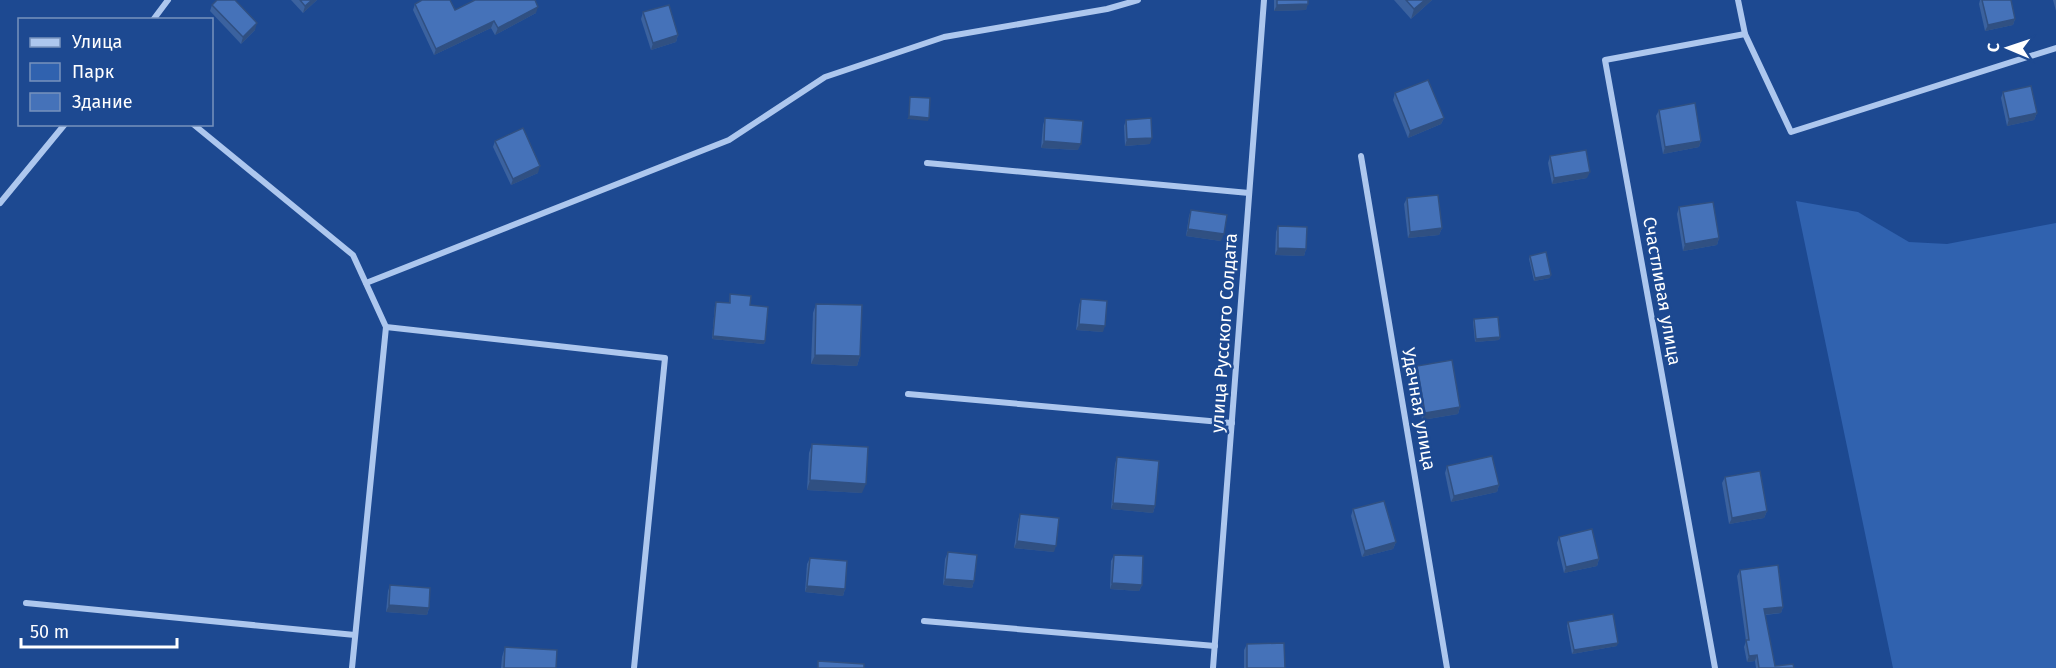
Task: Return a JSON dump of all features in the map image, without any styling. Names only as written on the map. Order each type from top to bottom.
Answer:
[{"type":"street","points":[[154,18],[168,0]]},
{"type":"street","points":[[366,283],[729,140],[825,77],[944,37],[1107,9],[1138,0]]},
{"type":"street","name":"улица Русского Солдата","points":[[1213,668],[1264,0]]},
{"type":"street","points":[[1738,0],[1745,34],[1791,132],[2056,48]]},
{"type":"street","name":"Счастливая улица","points":[[1715,668],[1605,60],[1745,34]]},
{"type":"street","points":[[0,203],[63,126]]},
{"type":"street","points":[[194,126],[353,255],[386,327],[352,668]]},
{"type":"street","name":"Удачная улица","points":[[1360,156],[1447,668]]},
{"type":"street","points":[[927,163],[1249,193]]},
{"type":"street","points":[[386,327],[665,358],[634,668]]},
{"type":"street","points":[[908,394],[1232,423]]},
{"type":"street","points":[[26,603],[356,635]]},
{"type":"street","points":[[924,621],[1215,646]]},
{"type":"green space","points":[[1796,201],[1858,212],[1909,242],[1947,244],[2056,223],[2056,668],[1893,668]]},
{"type":"building","points":[[217,0],[235,0],[257,23],[243,37],[212,5]]},
{"type":"building","points":[[300,0],[312,0],[305,6]]},
{"type":"building","points":[[422,0],[450,0],[455,10],[475,0],[535,0],[538,7],[498,28],[494,21],[436,49],[415,4]]},
{"type":"building","points":[[1277,0],[1308,0],[1308,4],[1277,5]]},
{"type":"building","points":[[1406,0],[1425,0],[1414,9]]},
{"type":"building","points":[[1982,0],[2011,0],[2015,19],[1988,25]]},
{"type":"building","points":[[669,5],[678,35],[653,43],[643,12]]},
{"type":"building","points":[[1428,80],[1444,118],[1410,131],[1395,93]]},
{"type":"building","points":[[2031,86],[2037,113],[2009,119],[2003,92]]},
{"type":"building","points":[[910,97],[930,98],[929,118],[909,116]]},
{"type":"building","points":[[1695,103],[1701,141],[1665,147],[1659,110]]},
{"type":"building","points":[[1045,118],[1083,121],[1081,144],[1044,141]]},
{"type":"building","points":[[1151,118],[1152,138],[1127,139],[1126,120]]},
{"type":"building","points":[[523,128],[540,166],[513,179],[495,141]]},
{"type":"building","points":[[1586,150],[1590,172],[1554,178],[1550,156]]},
{"type":"building","points":[[1438,195],[1442,228],[1410,232],[1407,198]]},
{"type":"building","points":[[1713,202],[1719,238],[1685,244],[1679,207]]},
{"type":"building","points":[[1191,210],[1227,215],[1224,234],[1188,229]]},
{"type":"building","points":[[1278,226],[1307,227],[1306,249],[1278,248]]},
{"type":"building","points":[[1546,252],[1551,275],[1535,278],[1530,256]]},
{"type":"building","points":[[730,294],[751,296],[750,305],[768,307],[765,341],[713,336],[716,302],[730,303]]},
{"type":"building","points":[[1081,299],[1107,301],[1105,326],[1079,324]]},
{"type":"building","points":[[816,304],[862,305],[860,356],[815,355]]},
{"type":"building","points":[[1498,317],[1500,337],[1476,339],[1474,319]]},
{"type":"building","points":[[1452,360],[1460,407],[1425,413],[1417,366]]},
{"type":"building","points":[[812,444],[868,447],[866,484],[810,480]]},
{"type":"building","points":[[1492,456],[1499,485],[1454,496],[1447,466]]},
{"type":"building","points":[[1117,457],[1159,461],[1155,506],[1113,503]]},
{"type":"building","points":[[1760,471],[1767,511],[1732,518],[1725,477]]},
{"type":"building","points":[[1384,501],[1396,542],[1365,551],[1353,509]]},
{"type":"building","points":[[1020,514],[1059,518],[1056,546],[1017,541]]},
{"type":"building","points":[[1592,529],[1599,559],[1566,567],[1559,537]]},
{"type":"building","points":[[948,552],[977,555],[974,581],[945,579]]},
{"type":"building","points":[[1114,555],[1143,556],[1142,585],[1112,583]]},
{"type":"building","points":[[810,558],[847,561],[845,589],[807,586]]},
{"type":"building","points":[[1778,565],[1783,607],[1764,609],[1775,666],[1793,664],[1794,668],[1759,668],[1757,655],[1749,656],[1740,570]]},
{"type":"building","points":[[390,585],[430,588],[429,608],[389,605]]},
{"type":"building","points":[[1613,614],[1618,643],[1574,650],[1568,622]]},
{"type":"building","points":[[1284,643],[1285,668],[1247,668],[1247,644]]},
{"type":"building","points":[[505,647],[557,650],[556,668],[504,668]]},
{"type":"building","points":[[818,661],[864,664],[864,668],[818,668]]}]
